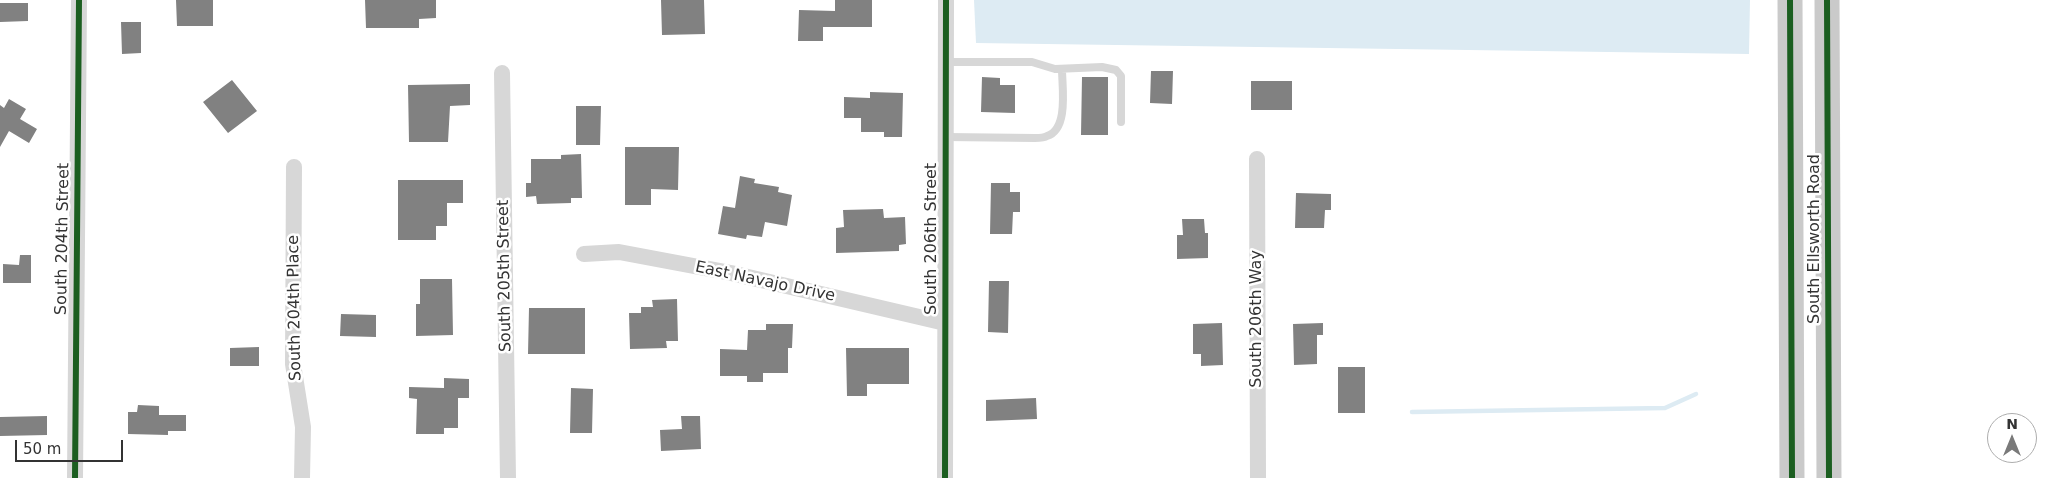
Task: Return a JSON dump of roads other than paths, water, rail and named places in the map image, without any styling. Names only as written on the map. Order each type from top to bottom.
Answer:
[{"type":"main road","name":"South Ellsworth Road","points":[[1790,0],[1792,478]]},
{"type":"main road","name":"South Ellsworth Road","points":[[1827,0],[1829,478]]},
{"type":"street","name":"South 204th Street","points":[[74,478],[79,0]]},
{"type":"street","name":"South 206th Street","points":[[945,478],[946,0]]},
{"type":"street","name":"South 205th Street","points":[[502,73],[508,478]]},
{"type":"street","name":"South 206th Way","points":[[1257,160],[1258,478]]},
{"type":"street","name":"South 204th Place","points":[[294,167],[293,364],[303,427],[302,478]]},
{"type":"street","name":"East Navajo Drive","points":[[584,254],[618,252],[731,272],[945,323]]},
{"type":"lane","points":[[946,62],[1032,62],[1042,64],[1048,68],[1102,67],[1116,70],[1121,76],[1122,122]]},
{"type":"lane","points":[[946,137],[1035,138],[1049,136],[1057,129],[1062,118],[1062,69]]},
{"type":"waterway","points":[[1412,412],[1665,408],[1696,394]]}]
